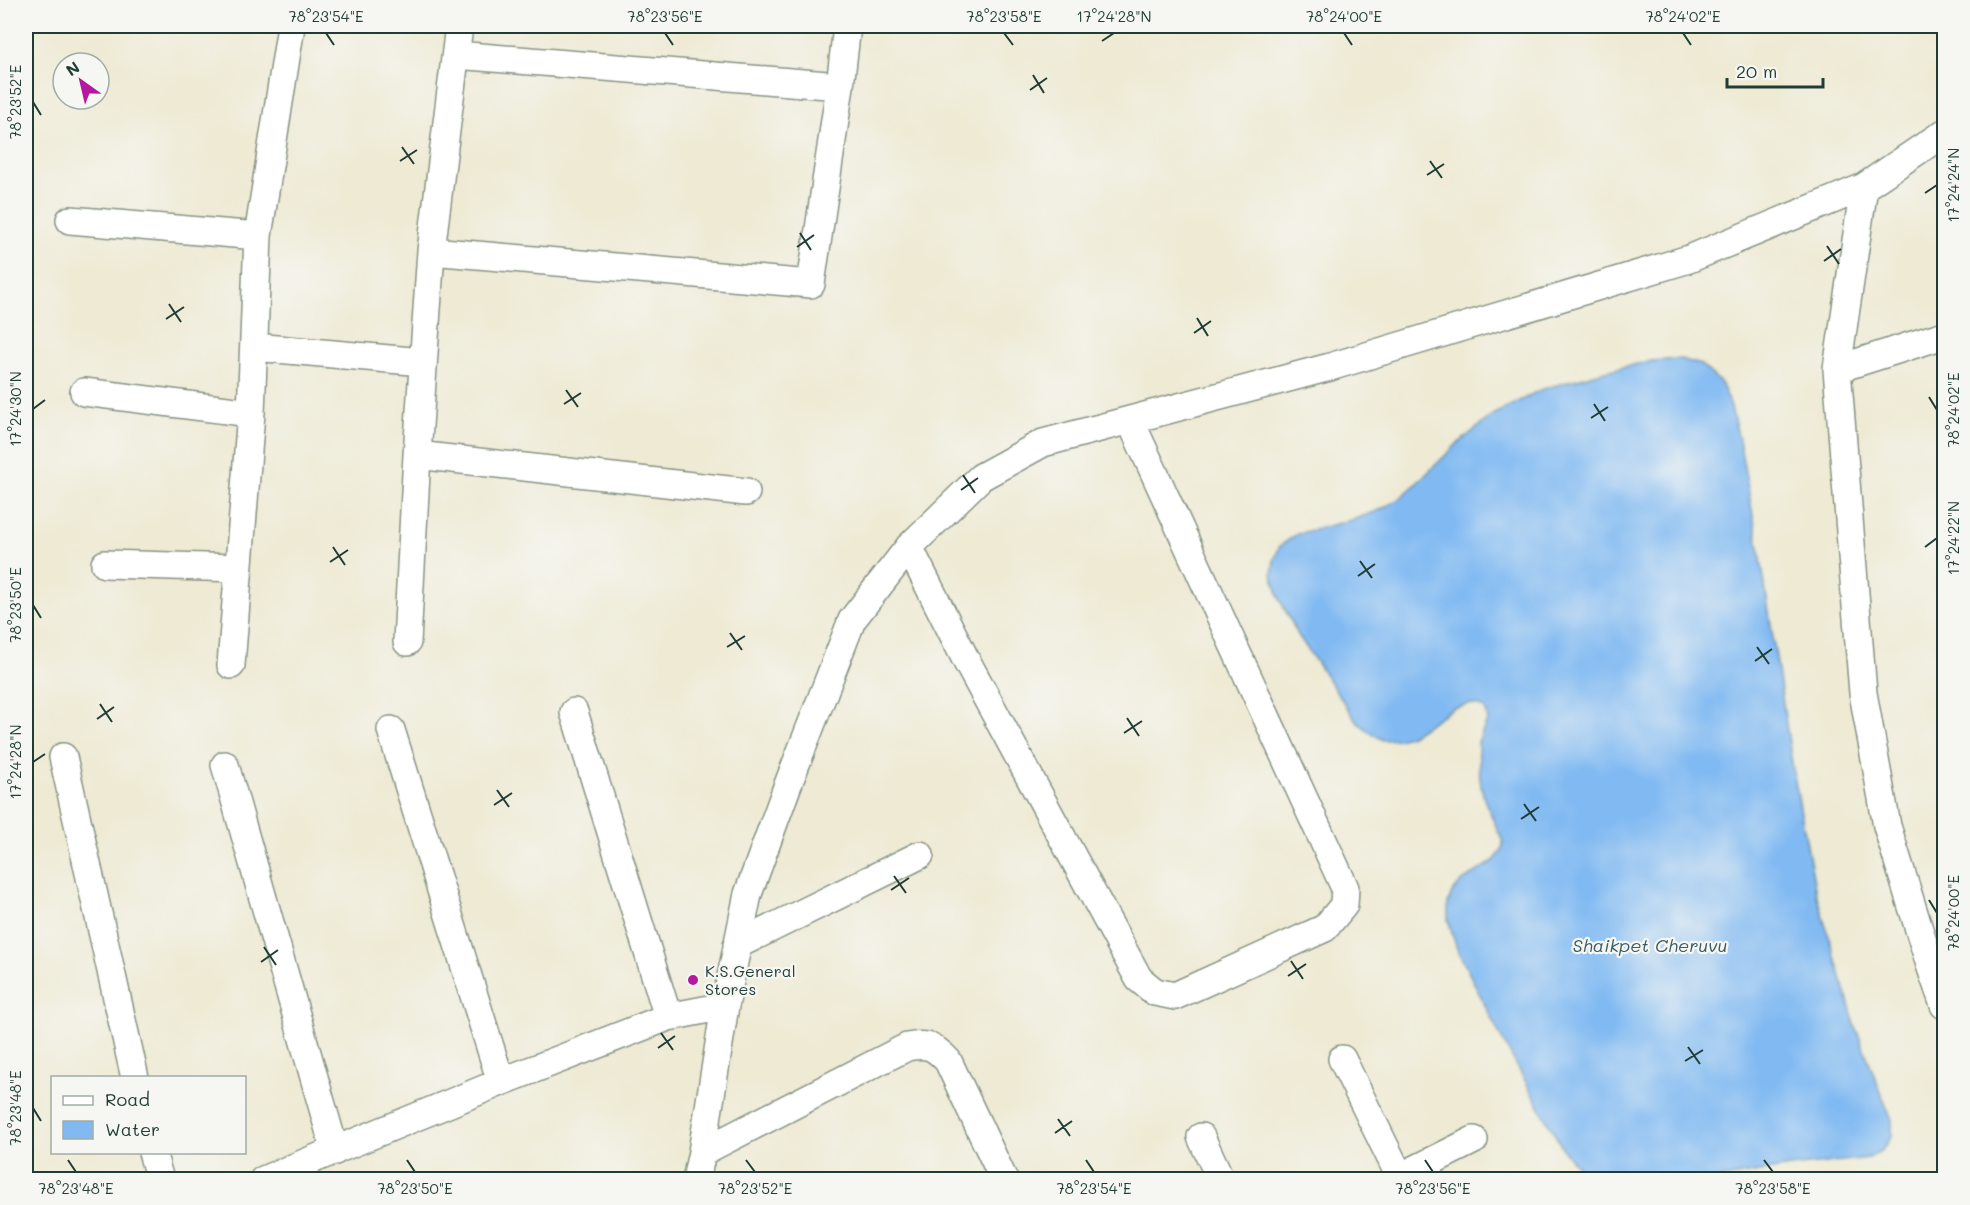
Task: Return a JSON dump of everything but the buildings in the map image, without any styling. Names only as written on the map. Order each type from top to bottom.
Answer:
[{"type":"street","points":[[231,665],[251,413],[258,236],[291,26]]},
{"type":"street","points":[[407,642],[431,251],[459,26]]},
{"type":"street","points":[[431,251],[811,284],[848,26]]},
{"type":"street","points":[[456,55],[840,86]]},
{"type":"street","points":[[696,1179],[725,1006],[748,894],[852,620],[909,547],[981,477],[1043,443],[1330,367],[1689,259],[1864,187],[1944,133]]},
{"type":"street","points":[[1864,187],[1837,369],[1863,693],[1887,826],[1944,1005]]},
{"type":"street","points":[[70,220],[258,236]]},
{"type":"street","points":[[1837,369],[1944,334]]},
{"type":"street","points":[[254,347],[423,362]]},
{"type":"street","points":[[84,392],[251,413]]},
{"type":"street","points":[[909,547],[966,660],[1139,979],[1155,992],[1175,996],[1325,928],[1344,905],[1345,888],[1130,420]]},
{"type":"street","points":[[417,456],[746,492]]},
{"type":"street","points":[[105,564],[238,568]]},
{"type":"street","points":[[574,712],[668,1017]]},
{"type":"street","points":[[392,730],[501,1082]]},
{"type":"street","points":[[63,758],[135,1076]]},
{"type":"street","points":[[225,765],[335,1151]]},
{"type":"street","points":[[737,945],[920,855]]},
{"type":"street","points":[[263,1179],[668,1017],[725,1006]]},
{"type":"street","points":[[702,1152],[907,1047],[921,1044],[936,1048],[948,1061],[1004,1179]]},
{"type":"street","points":[[1342,1059],[1397,1178],[1474,1140]]},
{"type":"street","points":[[1200,1137],[1221,1179]]},
{"type":"street","points":[[153,1154],[160,1179]]},
{"type":"water","name":"Shaikpet Cheruvu","points":[[1681,359],[1701,365],[1721,383],[1730,403],[1760,553],[1794,776],[1816,893],[1856,1028],[1892,1121],[1892,1136],[1882,1150],[1869,1158],[1790,1167],[1719,1179],[1587,1179],[1563,1149],[1502,1039],[1457,949],[1448,920],[1448,903],[1452,893],[1461,882],[1495,860],[1502,850],[1503,842],[1484,799],[1480,780],[1478,742],[1488,719],[1486,711],[1482,707],[1471,704],[1453,708],[1411,735],[1398,739],[1383,740],[1369,732],[1355,719],[1298,635],[1280,600],[1272,575],[1274,560],[1280,546],[1297,534],[1355,519],[1380,510],[1399,499],[1456,445],[1493,415],[1540,390],[1601,372],[1651,361]]},
{"type":"place","name":"K.S.General Stores","points":[[693,980]]}]
